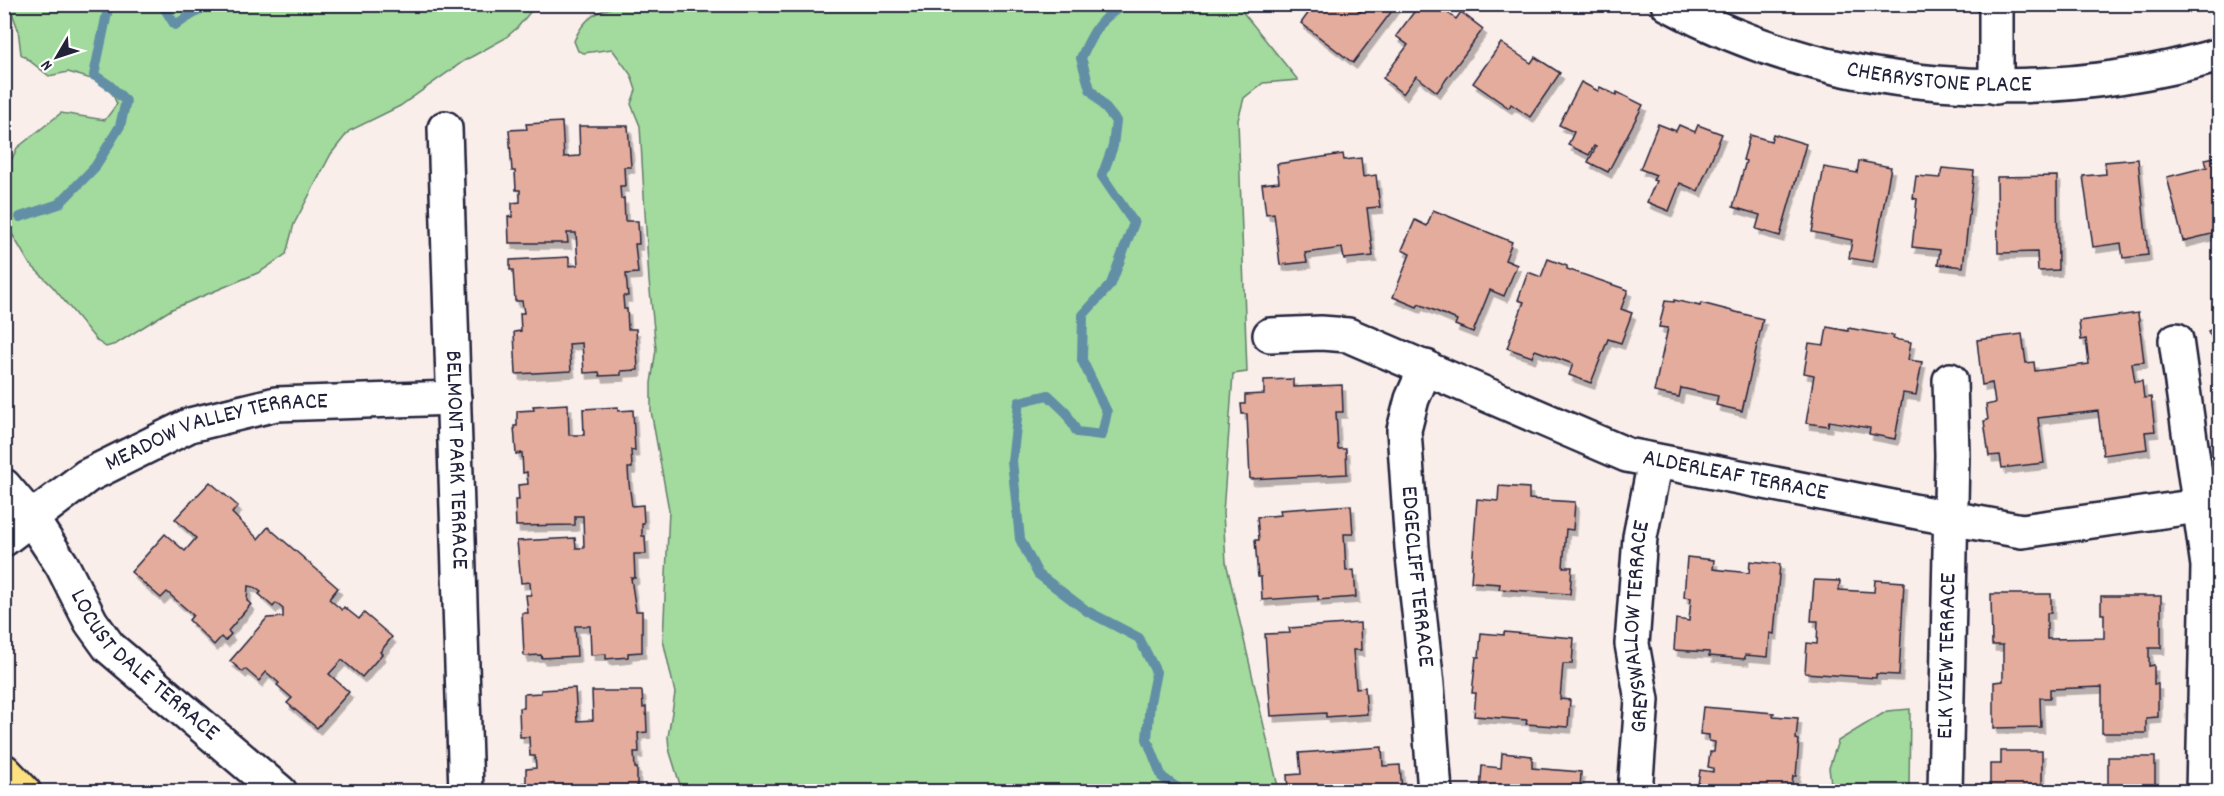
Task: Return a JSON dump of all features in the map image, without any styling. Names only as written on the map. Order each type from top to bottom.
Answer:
[{"type":"main road","points":[[4,771],[24,792]]},
{"type":"street","name":"CHERRYSTONE PLACE","points":[[1668,4],[1690,16],[1762,46],[1838,68],[1910,81],[1996,87],[2058,85],[2122,78],[2220,55]]},
{"type":"street","points":[[1996,4],[1996,87]]},
{"type":"street","name":"BELMONT PARK TERRACE","points":[[445,128],[466,792]]},
{"type":"street","name":"ALDERLEAF TERRACE","points":[[1270,335],[1321,333],[1348,335],[1627,455],[1951,519],[2022,531],[2210,505]]},
{"type":"street","points":[[2176,340],[2210,505],[2203,792]]},
{"type":"street","name":"EDGECLIFF TERRACE","points":[[1426,367],[1412,399],[1404,430],[1412,547],[1427,685],[1435,792]]},
{"type":"street","name":"ELK VIEW TERRACE","points":[[1945,792],[1951,519],[1950,380]]},
{"type":"street","name":"MEADOW VALLEY TERRACE","points":[[4,539],[87,476],[190,425],[276,405],[454,398]]},
{"type":"street","name":"GREYSWALLOW TERRACE","points":[[1635,792],[1642,700],[1632,644],[1640,537],[1654,461]]},
{"type":"street","name":"LOCUST DALE TERRACE","points":[[4,486],[31,518],[62,565],[91,622],[109,647],[280,792]]},
{"type":"green space","points":[[9,4],[536,5],[517,28],[504,39],[464,61],[400,106],[349,131],[331,154],[294,224],[286,254],[260,272],[172,309],[116,344],[106,347],[97,341],[53,287],[29,263],[5,222],[5,174],[17,148],[61,113],[105,120],[117,104],[108,84],[68,72],[49,76],[21,54],[18,29]]},
{"type":"green space","points":[[622,5],[1237,5],[1298,80],[1263,83],[1244,98],[1238,120],[1247,372],[1233,374],[1223,513],[1226,562],[1279,791],[682,791],[669,749],[668,737],[675,693],[663,640],[669,510],[651,411],[651,383],[656,349],[649,281],[640,126],[631,104],[636,90],[631,75],[612,49],[584,53],[578,51],[574,41],[587,20],[606,9]]},
{"type":"green space","points":[[1910,709],[1909,791],[1832,791],[1829,768],[1838,741],[1887,711]]},
{"type":"building","points":[[1315,4],[1360,4],[1357,9],[1360,12],[1366,4],[1391,4],[1395,7],[1353,63],[1301,23]]},
{"type":"building","points":[[1420,4],[1436,4],[1456,19],[1461,12],[1483,29],[1437,92],[1416,76],[1403,94],[1383,78],[1408,45],[1396,36]]},
{"type":"building","points":[[1501,43],[1531,63],[1535,57],[1560,73],[1530,117],[1511,104],[1509,108],[1473,83]]},
{"type":"building","points":[[1581,82],[1598,91],[1600,87],[1616,95],[1617,92],[1643,105],[1608,172],[1588,162],[1596,147],[1594,146],[1589,155],[1568,145],[1574,132],[1559,125]]},
{"type":"building","points":[[562,122],[564,157],[580,156],[579,126],[628,126],[631,167],[624,167],[625,186],[620,186],[621,199],[624,198],[625,221],[638,221],[639,244],[635,244],[638,273],[626,274],[628,296],[623,296],[624,309],[627,309],[628,329],[636,329],[638,370],[621,371],[621,375],[600,376],[599,372],[584,373],[582,343],[569,344],[571,371],[516,374],[514,332],[521,331],[520,313],[524,313],[522,301],[515,301],[510,260],[569,257],[569,266],[578,265],[576,233],[567,233],[568,243],[509,243],[508,216],[512,217],[512,203],[520,202],[520,190],[516,190],[515,171],[512,171],[509,130],[527,129],[526,124]]},
{"type":"building","points":[[1658,124],[1676,131],[1679,125],[1695,132],[1698,125],[1722,134],[1698,191],[1680,183],[1669,211],[1647,202],[1656,181],[1653,180],[1656,175],[1640,169]]},
{"type":"building","points":[[1773,134],[1806,144],[1780,236],[1756,229],[1760,215],[1733,207],[1746,161],[1743,160],[1750,135],[1771,141]]},
{"type":"building","points":[[1343,154],[1344,160],[1361,158],[1363,177],[1376,175],[1380,207],[1367,208],[1373,256],[1344,259],[1342,248],[1305,253],[1307,262],[1280,265],[1274,213],[1266,214],[1262,184],[1279,182],[1277,164]]},
{"type":"building","points":[[2220,156],[2220,232],[2183,241],[2167,177],[2207,167],[2205,159]]},
{"type":"building","points":[[2138,159],[2148,255],[2123,258],[2121,243],[2093,247],[2083,176],[2106,174],[2105,162]]},
{"type":"building","points":[[1859,161],[1891,167],[1873,262],[1849,258],[1852,240],[1812,232],[1824,167],[1857,173]]},
{"type":"building","points":[[1942,168],[1974,171],[1963,267],[1938,264],[1940,250],[1912,247],[1917,199],[1913,198],[1916,176],[1940,178]]},
{"type":"building","points":[[2057,176],[2058,270],[2038,271],[2037,252],[1998,253],[1997,177]]},
{"type":"building","points":[[1433,210],[1512,242],[1505,260],[1517,265],[1504,296],[1490,290],[1473,332],[1455,325],[1457,320],[1419,304],[1417,307],[1393,297],[1410,254],[1402,250],[1415,220],[1427,226]]},
{"type":"building","points":[[1548,259],[1567,266],[1567,269],[1628,290],[1621,309],[1632,313],[1621,343],[1608,339],[1591,383],[1569,375],[1573,364],[1535,350],[1532,357],[1507,348],[1524,302],[1518,300],[1528,272],[1541,277]]},
{"type":"building","points":[[1674,300],[1700,306],[1701,303],[1763,319],[1742,411],[1716,405],[1718,396],[1681,388],[1679,397],[1654,392],[1668,328],[1659,327],[1665,301],[1674,302]]},
{"type":"building","points":[[2138,313],[2144,362],[2132,363],[2135,382],[2142,381],[2144,398],[2151,397],[2155,431],[2145,432],[2147,449],[2103,455],[2098,411],[2038,418],[2044,463],[2002,468],[2000,455],[1989,456],[1984,421],[1988,420],[1986,405],[1995,403],[1992,383],[1982,385],[1977,340],[2022,334],[2026,363],[2034,362],[2035,371],[2089,364],[2086,339],[2081,340],[2079,321]]},
{"type":"building","points":[[2220,325],[2220,353],[2208,331]]},
{"type":"building","points":[[1827,327],[1848,331],[1848,328],[1894,336],[1893,339],[1911,342],[1908,360],[1922,362],[1916,395],[1903,393],[1895,439],[1869,434],[1870,428],[1829,421],[1828,426],[1806,423],[1814,375],[1804,373],[1809,343],[1824,345]]},
{"type":"building","points":[[1293,379],[1293,387],[1342,385],[1343,412],[1336,412],[1338,449],[1346,449],[1347,474],[1250,479],[1247,414],[1242,414],[1241,404],[1245,404],[1245,395],[1264,394],[1264,380]]},
{"type":"building","points":[[568,404],[569,435],[584,435],[583,409],[618,407],[618,411],[633,410],[635,451],[631,450],[632,468],[628,468],[629,483],[632,506],[643,505],[642,536],[645,536],[646,554],[634,554],[635,578],[631,578],[636,611],[642,611],[642,652],[628,653],[628,657],[606,659],[606,654],[591,655],[590,626],[575,626],[577,656],[542,658],[541,655],[524,656],[522,613],[528,613],[526,595],[531,595],[530,582],[521,583],[517,541],[575,538],[576,548],[584,548],[583,516],[575,516],[575,525],[516,526],[515,500],[519,500],[518,485],[528,484],[527,472],[523,473],[522,453],[516,454],[514,426],[517,426],[517,411],[534,410],[533,406]]},
{"type":"building","points":[[210,482],[238,506],[232,513],[258,539],[268,527],[338,588],[329,599],[342,610],[344,607],[359,619],[364,613],[392,637],[380,652],[382,654],[362,677],[342,660],[329,674],[349,692],[317,728],[287,703],[292,698],[266,672],[259,681],[245,669],[243,672],[230,661],[267,618],[283,617],[283,609],[276,603],[273,607],[259,594],[261,592],[248,586],[247,601],[251,604],[228,631],[231,634],[225,641],[221,637],[214,645],[189,620],[193,615],[167,592],[161,598],[131,572],[165,534],[185,551],[196,538],[175,519]]},
{"type":"building","points":[[1499,486],[1529,488],[1529,499],[1575,502],[1573,530],[1566,529],[1563,567],[1572,567],[1570,594],[1499,589],[1500,584],[1471,582],[1477,499],[1498,501]]},
{"type":"building","points":[[1351,505],[1353,534],[1344,534],[1346,571],[1354,570],[1356,597],[1318,600],[1318,596],[1262,600],[1255,540],[1259,540],[1257,517],[1281,515],[1280,510]]},
{"type":"building","points":[[1687,557],[1714,560],[1713,569],[1749,573],[1750,561],[1780,564],[1774,634],[1770,633],[1768,657],[1745,655],[1745,659],[1709,656],[1709,652],[1674,650],[1676,619],[1689,621],[1691,598],[1684,597]]},
{"type":"building","points":[[1814,580],[1840,581],[1839,590],[1874,592],[1875,580],[1904,582],[1899,675],[1876,674],[1876,678],[1805,673],[1807,643],[1817,644],[1818,621],[1811,621]]},
{"type":"building","points":[[1991,594],[2051,594],[2051,613],[2047,613],[2047,639],[2104,638],[2101,596],[2161,596],[2161,648],[2149,648],[2149,666],[2154,665],[2154,684],[2158,684],[2158,717],[2146,718],[2146,733],[2102,733],[2102,687],[2050,689],[2050,698],[2040,698],[2041,727],[1994,728],[1994,682],[2003,681],[2003,645],[1992,645]]},
{"type":"building","points":[[1360,623],[1361,650],[1353,650],[1356,688],[1365,687],[1367,714],[1326,717],[1326,713],[1271,716],[1265,634],[1290,633],[1289,628]]},
{"type":"building","points":[[1504,632],[1574,638],[1572,664],[1563,664],[1560,699],[1570,700],[1568,727],[1526,724],[1527,720],[1474,716],[1476,693],[1472,693],[1481,633],[1504,635]]},
{"type":"building","points":[[575,688],[577,721],[593,720],[592,691],[642,691],[643,708],[646,707],[647,732],[638,733],[639,752],[634,752],[635,768],[637,768],[637,788],[651,788],[651,792],[522,792],[522,783],[526,783],[526,769],[536,768],[535,756],[530,756],[529,737],[520,737],[519,708],[524,708],[524,694],[541,693],[541,690]]},
{"type":"building","points":[[1703,707],[1774,713],[1773,716],[1798,718],[1796,776],[1793,776],[1791,792],[1697,792],[1700,770],[1713,772],[1713,768],[1708,767],[1710,752],[1714,752],[1715,742],[1709,741],[1709,735],[1700,734]]},
{"type":"building","points":[[1382,747],[1383,766],[1400,765],[1402,792],[1288,792],[1287,775],[1301,774],[1299,753]]},
{"type":"building","points":[[2001,751],[2042,751],[2042,792],[1990,792],[1990,764],[2001,764]]},
{"type":"building","points":[[1502,753],[1532,756],[1532,768],[1581,772],[1580,792],[1480,792],[1482,766],[1501,768]]},
{"type":"building","points":[[2108,757],[2155,757],[2155,792],[2097,792],[2096,785],[2108,784]]},
{"type":"waterway","points":[[20,217],[59,204],[95,167],[120,126],[126,101],[94,75],[109,4]]},
{"type":"waterway","points":[[162,4],[175,25],[201,9],[201,4]]},
{"type":"waterway","points":[[1126,4],[1110,14],[1098,26],[1081,58],[1090,89],[1116,121],[1113,146],[1102,176],[1134,223],[1111,284],[1083,315],[1082,360],[1107,412],[1102,435],[1077,432],[1065,411],[1048,395],[1019,402],[1012,461],[1020,539],[1038,574],[1087,611],[1139,638],[1156,672],[1150,702],[1147,739],[1162,777],[1183,792]]}]
